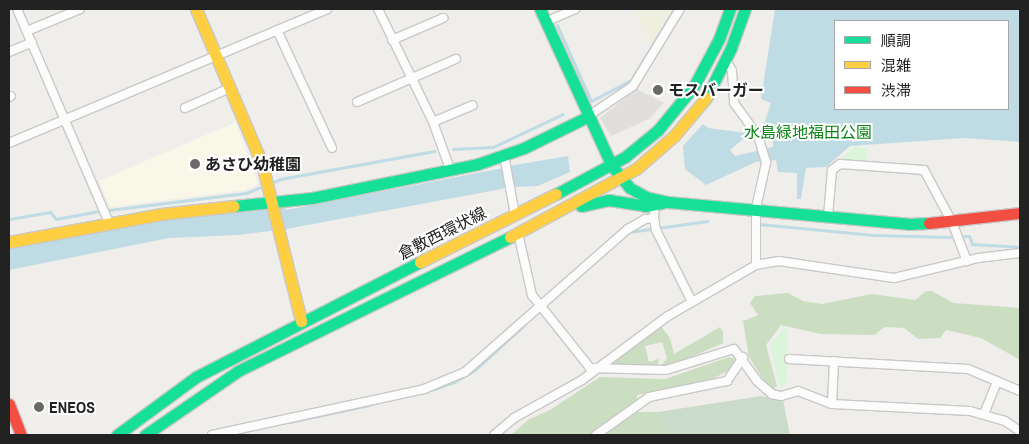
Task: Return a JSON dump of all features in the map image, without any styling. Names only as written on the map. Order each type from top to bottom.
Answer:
[{"type":"main road","points":[[196,9],[268,184],[300,321]]},
{"type":"main road","points":[[540,9],[587,117],[612,166],[621,179],[639,194],[668,202],[756,208],[908,224],[952,222],[1020,213]]},
{"type":"main road","name":"倉敷西環状線","points":[[117,435],[196,377],[300,321],[612,166],[638,147],[677,110],[708,64],[730,9]]},
{"type":"main road","name":"倉敷西環状線","points":[[145,435],[238,371],[560,213],[621,179],[657,152],[704,102],[726,59],[745,9]]},
{"type":"main road","points":[[9,242],[162,214],[274,205],[450,169],[504,155],[587,117]]},
{"type":"main road","points":[[560,213],[610,200],[655,204],[668,202]]},
{"type":"main road","points":[[9,404],[21,435]]},
{"type":"street","points":[[18,9],[109,223]]},
{"type":"street","points":[[27,31],[80,9]]},
{"type":"street","points":[[9,143],[328,9]]},
{"type":"street","points":[[378,9],[433,122],[450,169]]},
{"type":"street","points":[[546,22],[575,9]]},
{"type":"street","points":[[587,117],[632,86],[680,9]]},
{"type":"street","points":[[392,40],[443,18]]},
{"type":"street","points":[[277,30],[332,148]]},
{"type":"street","points":[[9,52],[32,42]]},
{"type":"street","points":[[357,102],[456,59]]},
{"type":"street","points":[[726,59],[732,71],[734,103],[758,136],[766,163],[756,208],[756,265]]},
{"type":"street","points":[[184,108],[230,88]]},
{"type":"street","points":[[433,122],[473,104]]},
{"type":"street","points":[[504,155],[515,215]]},
{"type":"street","points":[[828,216],[832,170],[840,164],[924,170],[952,222],[966,261]]},
{"type":"street","points":[[655,204],[655,223],[692,302]]},
{"type":"street","points":[[212,435],[327,412],[438,385],[474,367],[539,306],[628,229],[645,219],[655,223]]},
{"type":"street","points":[[518,233],[532,294],[539,306],[585,365],[596,369],[674,369],[728,349],[739,351],[757,381],[772,394],[781,396],[798,391],[832,404],[984,414],[1020,431]]},
{"type":"street","points":[[494,435],[514,418],[554,398],[596,369],[643,332],[756,265],[779,261],[894,278],[966,261],[1020,254]]},
{"type":"street","points":[[596,435],[650,397],[727,381],[743,357]]},
{"type":"street","points":[[789,358],[968,369],[1020,392]]},
{"type":"street","points":[[832,404],[834,361]]},
{"type":"street","points":[[984,414],[997,381]]},
{"type":"shaded area","points":[[637,89],[664,103],[649,119],[611,136],[600,118]]},
{"type":"shaded area","name":"あさひ幼稚園","points":[[236,122],[258,184],[246,190],[110,207],[99,181]]},
{"type":"green space","points":[[634,9],[673,9],[650,46]]},
{"type":"green space","points":[[854,147],[868,148],[866,162],[839,161]]},
{"type":"green space","points":[[926,291],[932,291],[953,303],[1020,308],[1020,360],[981,338],[946,330],[940,338],[918,339],[904,328],[885,327],[874,335],[820,334],[781,325],[766,345],[777,386],[773,389],[767,386],[749,357],[743,321],[758,315],[750,303],[755,296],[788,293],[803,301],[822,304],[872,294],[915,300]]},
{"type":"green space","points":[[660,325],[670,338],[674,354],[720,327],[723,332],[723,343],[673,365],[661,366],[667,358],[662,342],[645,346],[649,362],[659,359],[658,367],[607,364]]},
{"type":"green space","points":[[784,328],[788,329],[787,379],[785,385],[780,387],[770,345]]},
{"type":"green space","points":[[729,357],[735,359],[732,369],[706,382],[637,395],[638,412],[658,412],[667,435],[511,435],[528,420],[550,410],[600,377],[665,379]]},
{"type":"green space","points":[[761,396],[783,400],[790,435],[667,435],[658,412]]},
{"type":"water","name":"水島緑地福田公園","points":[[775,9],[1020,9],[1020,142],[964,138],[850,146],[826,167],[806,168],[801,199],[797,199],[797,173],[778,172],[776,160],[756,162],[706,185],[685,169],[683,146],[703,124],[708,128],[746,133],[747,136],[730,150],[735,156],[773,147],[772,128],[765,127],[764,124],[771,103],[761,99]]},
{"type":"water","points":[[568,156],[570,172],[538,186],[513,187],[509,166]]},
{"type":"water","points":[[503,168],[507,187],[502,189],[286,229],[238,235],[169,238],[9,270],[9,249],[137,223],[285,207],[286,210]]},
{"type":"waterway","points":[[557,25],[591,101],[631,80],[674,9]]},
{"type":"waterway","points":[[453,149],[493,147],[563,114]]},
{"type":"waterway","points":[[109,210],[246,193],[280,179],[434,151]]},
{"type":"waterway","points":[[9,219],[50,212],[56,219],[99,211]]},
{"type":"waterway","points":[[629,232],[707,221]]},
{"type":"waterway","points":[[759,224],[873,235],[951,237]]},
{"type":"waterway","points":[[964,236],[969,236],[972,244],[1020,247]]},
{"type":"waterway","points":[[431,390],[454,382],[475,370],[523,326]]},
{"type":"waterway","points":[[290,422],[369,405]]},
{"type":"traffic: fast","points":[[540,9],[612,166],[630,188],[646,197],[668,202],[908,224],[929,223]]},
{"type":"traffic: fast","points":[[556,194],[625,157],[658,130],[694,86],[719,39],[730,9]]},
{"type":"traffic: fast","points":[[706,98],[731,48],[745,9]]},
{"type":"traffic: fast","points":[[234,206],[312,198],[478,164],[524,148],[587,117]]},
{"type":"traffic: fast","points":[[581,206],[609,200],[645,206],[662,203]]},
{"type":"traffic: fast","points":[[145,435],[238,371],[510,237]]},
{"type":"traffic: fast","points":[[117,435],[196,377],[420,262]]},
{"type":"traffic: slow","points":[[196,9],[262,164],[301,321]]},
{"type":"traffic: slow","points":[[510,237],[636,169],[674,136],[706,98]]},
{"type":"traffic: slow","points":[[420,262],[556,194]]},
{"type":"traffic: slow","points":[[9,242],[161,214],[234,206]]},
{"type":"traffic: jam","points":[[929,223],[1020,213]]},
{"type":"traffic: jam","points":[[9,404],[21,435]]},
{"type":"place","name":"モスバーガー","points":[[658,90]]},
{"type":"place","name":"あさひ幼稚園","points":[[195,164]]},
{"type":"place","name":"ENEOS","points":[[39,407]]}]
